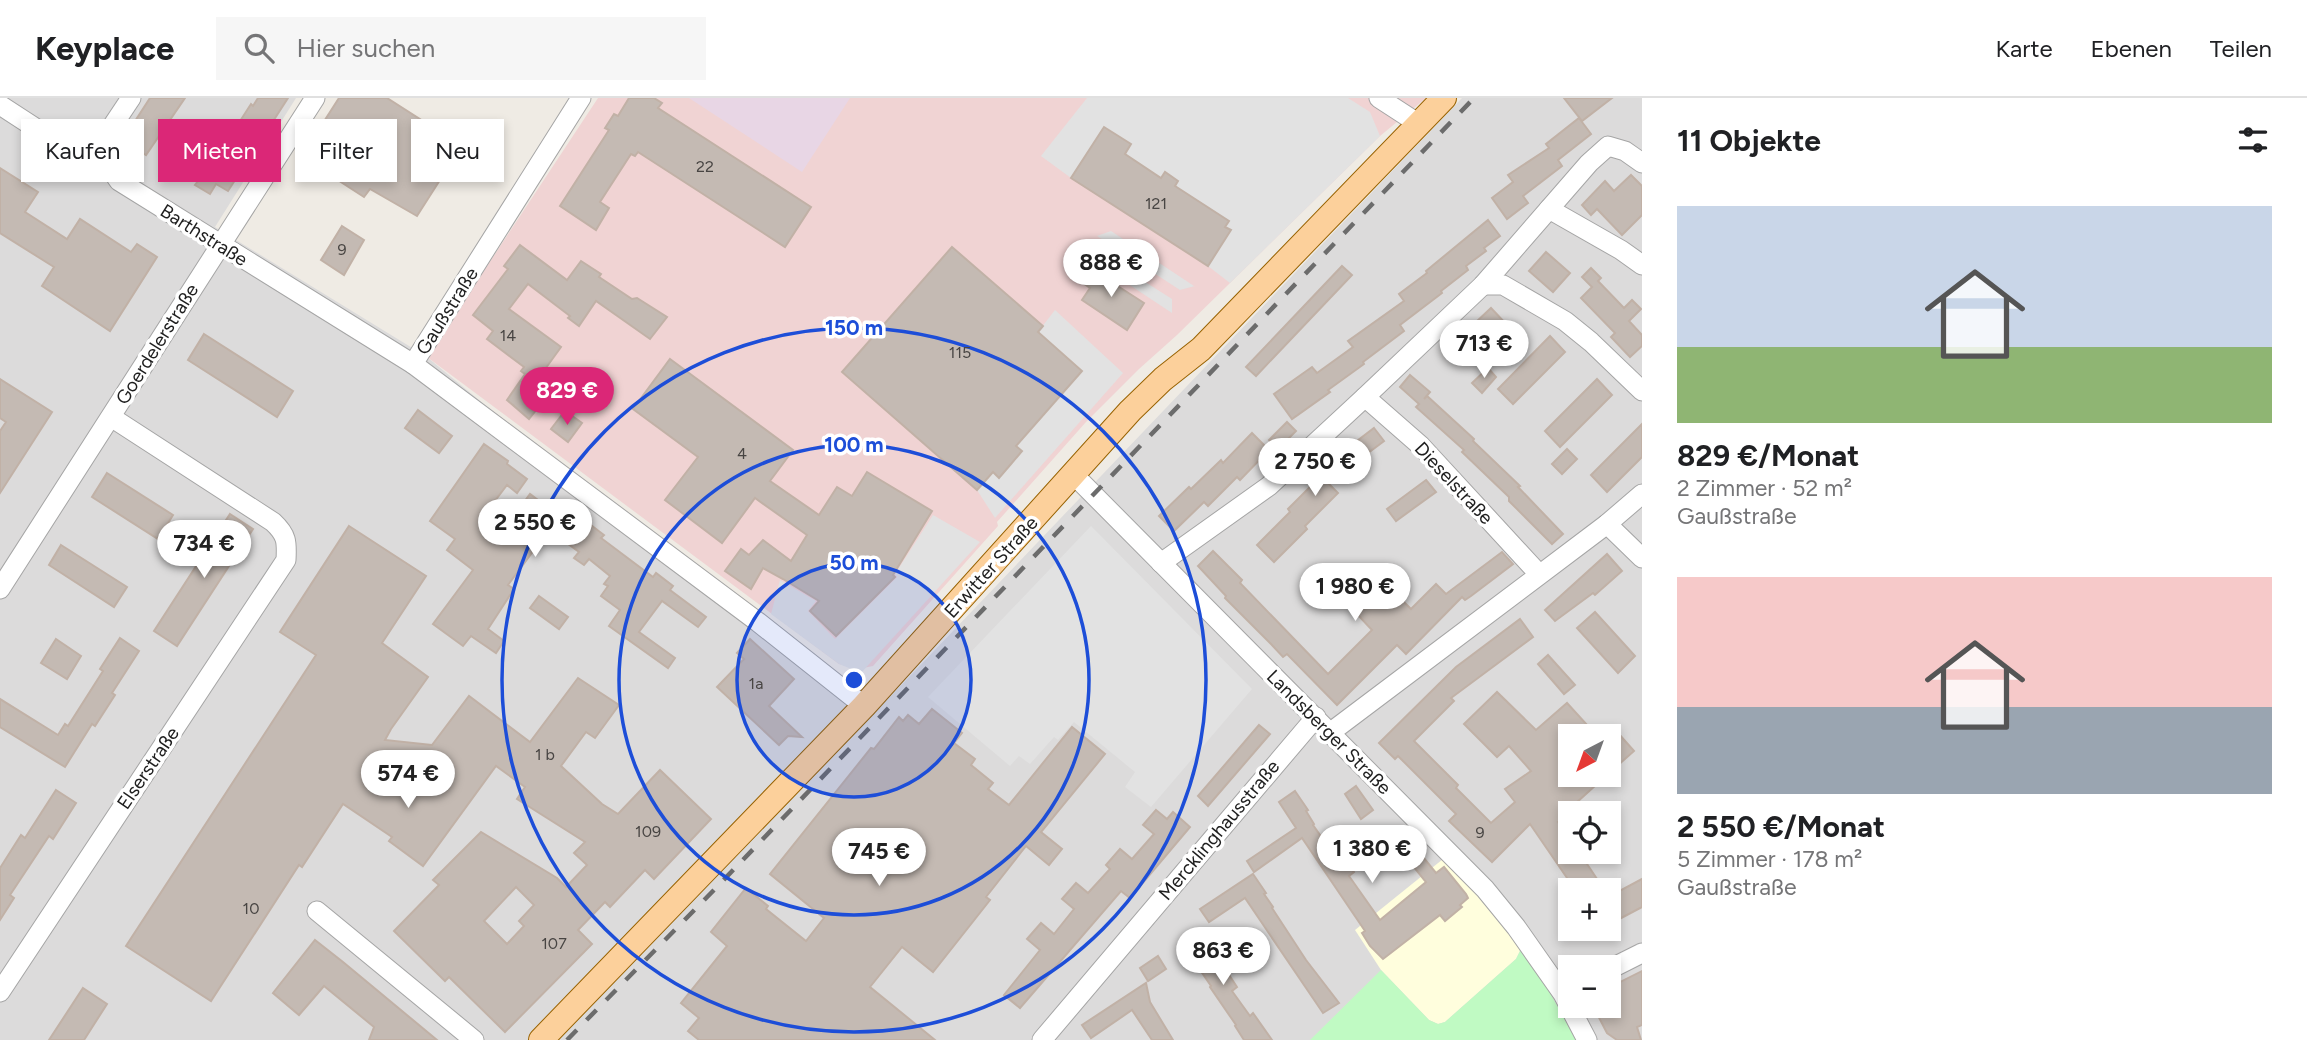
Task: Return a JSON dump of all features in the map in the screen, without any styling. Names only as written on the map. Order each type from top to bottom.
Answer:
[{"type":"main road","name":"Erwitter Straße","points":[[541,1040],[864,706],[1129,411],[1200,349],[1444,98]]},
{"type":"street","points":[[117,119],[131,98]]},
{"type":"street","name":"Goerdelerstraße","points":[[0,589],[315,98]]},
{"type":"street","name":"Gaußstraße","points":[[581,98],[413,364],[758,622],[864,706]]},
{"type":"street","points":[[1379,98],[1419,124]]},
{"type":"street","points":[[0,106],[21,119]]},
{"type":"street","points":[[1161,563],[1269,485],[1365,397],[1483,285],[1589,163],[1608,146],[1625,151],[1642,163]]},
{"type":"street","name":"Barthstraße","points":[[121,182],[219,246],[413,364]]},
{"type":"street","points":[[1549,209],[1642,265]]},
{"type":"street","points":[[1483,285],[1503,285],[1565,321],[1642,391]]},
{"type":"street","name":"Dieselstraße","points":[[1365,397],[1421,446],[1539,574]]},
{"type":"street","name":"Elserstraße","points":[[0,992],[7,966],[286,560],[287,542],[280,528],[273,522],[111,417]]},
{"type":"street","name":"Landsberger Straße","points":[[1074,475],[1485,889],[1558,982]]},
{"type":"street","points":[[1331,732],[1607,524],[1642,494]]},
{"type":"street","points":[[1607,524],[1642,558]]},
{"type":"street","name":"Mercklinghausstraße","points":[[1042,1040],[1316,717]]},
{"type":"street","points":[[317,911],[474,1040]]},
{"type":"street","points":[[1621,964],[1642,953]]},
{"type":"street","name":"Landsberger Straße","points":[[1577,1018],[1587,1040]]},
{"type":"shaded area","points":[[0,98],[296,98],[281,122],[281,119],[158,119],[158,182],[243,182],[215,227],[427,357],[867,721],[1462,98],[1642,98],[1642,1040],[0,1040]]},
{"type":"shaded area","points":[[598,98],[1426,98],[1380,136],[1086,422],[873,666],[858,669],[839,664],[427,357]]},
{"type":"shaded area","points":[[689,98],[850,98],[802,172]]},
{"type":"shaded area","points":[[1087,98],[1348,98],[1370,112],[1380,136],[1230,283],[1208,266],[1230,230],[1175,186],[1178,181],[1166,172],[1161,178],[1125,154],[1071,178],[1041,156]]},
{"type":"shaded area","points":[[1111,231],[1195,286],[1180,290],[1097,236]]},
{"type":"shaded area","points":[[1109,259],[1172,299],[1172,313],[1110,272]]},
{"type":"shaded area","points":[[1055,310],[1123,373],[995,518],[977,490],[993,472],[999,478],[1022,451],[1016,446],[1038,332]]},
{"type":"shaded area","points":[[933,515],[980,542],[861,673],[839,664],[771,614],[780,580],[816,601],[808,611],[835,639],[897,577],[895,574]]},
{"type":"shaded area","points":[[1091,526],[1252,689],[1151,807],[1125,787],[1135,772],[1074,722],[1058,740],[1054,737],[1030,764],[1019,756],[1010,766],[928,697]]},
{"type":"shaded area","points":[[1443,859],[1475,891],[1517,942],[1520,951],[1516,959],[1445,1022],[1438,1024],[1429,1020],[1381,970],[1355,930]]},
{"type":"green space","points":[[1517,942],[1558,1007],[1558,1018],[1564,1018],[1576,1040],[1310,1040],[1381,970],[1429,1020],[1438,1024],[1445,1022],[1516,959],[1520,951]]},
{"type":"building","points":[[150,98],[185,98],[171,119],[158,119],[158,137],[146,155],[144,119],[136,119]]},
{"type":"building","points":[[258,98],[288,98],[274,119],[241,119],[251,104],[253,106]]},
{"type":"building","points":[[339,98],[387,98],[420,119],[411,119],[411,182],[439,182],[417,216],[370,189],[364,197],[341,182],[397,182],[397,119],[326,119]]},
{"type":"building","points":[[629,98],[654,98],[662,103],[658,108],[811,207],[785,247],[638,152],[635,156],[631,154],[600,202],[609,208],[596,230],[560,206],[609,130],[605,128],[614,114],[618,116]]},
{"type":"building","points":[[1564,98],[1612,98],[1582,121]]},
{"type":"building","points":[[1579,118],[1591,134],[1558,160],[1562,166],[1523,196],[1528,203],[1507,219],[1492,198],[1513,182],[1508,175],[1549,148],[1546,144]]},
{"type":"building","points":[[1104,127],[1131,144],[1125,154],[1161,178],[1165,172],[1178,181],[1175,186],[1229,221],[1225,227],[1231,230],[1208,266],[1071,178]]},
{"type":"building","points":[[0,168],[38,192],[25,212],[67,239],[80,219],[131,252],[137,244],[157,257],[110,331],[42,286],[54,267],[0,233]]},
{"type":"building","points":[[1631,175],[1642,186],[1642,215],[1622,235],[1597,209],[1591,215],[1582,205],[1605,181],[1614,191]]},
{"type":"building","points":[[197,182],[234,182],[228,191],[216,184],[210,194],[195,185]]},
{"type":"building","points":[[1488,220],[1500,236],[1466,266],[1468,270],[1400,325],[1404,331],[1328,390],[1330,392],[1292,419],[1274,394],[1312,367],[1317,373],[1353,347],[1348,341],[1404,301],[1399,294]]},
{"type":"building","points":[[342,226],[364,240],[344,275],[321,260]]},
{"type":"building","points":[[520,245],[567,280],[581,261],[632,299],[637,298],[667,317],[650,339],[596,301],[579,326],[528,284],[509,309],[561,347],[530,390],[544,400],[529,419],[507,400],[525,374],[521,371],[524,367],[487,339],[493,331],[473,315],[508,269],[504,266]]},
{"type":"building","points":[[952,247],[1043,326],[1038,332],[1082,371],[1016,446],[1022,451],[999,478],[993,472],[977,490],[842,372]]},
{"type":"building","points":[[1546,252],[1570,273],[1553,292],[1529,271]]},
{"type":"building","points":[[1342,266],[1352,275],[1256,376],[1246,367]]},
{"type":"building","points":[[1088,267],[1144,303],[1127,330],[1082,300],[1090,288],[1080,281]]},
{"type":"building","points":[[1591,268],[1601,278],[1598,281],[1624,308],[1632,300],[1641,309],[1629,321],[1642,335],[1642,346],[1630,357],[1611,337],[1615,333],[1581,298],[1592,287],[1582,277]]},
{"type":"building","points":[[1491,308],[1507,325],[1473,356],[1458,339]]},
{"type":"building","points":[[204,334],[293,391],[277,417],[188,360]]},
{"type":"building","points":[[1550,336],[1565,352],[1513,404],[1498,389]]},
{"type":"building","points":[[670,359],[793,450],[770,481],[819,515],[837,487],[852,496],[867,472],[932,511],[893,575],[895,577],[836,636],[810,611],[819,601],[783,579],[763,568],[751,589],[725,571],[741,549],[749,555],[763,540],[791,561],[807,535],[755,498],[722,543],[665,500],[698,457],[633,409]]},
{"type":"building","points":[[1488,368],[1496,377],[1482,393],[1472,383]]},
{"type":"building","points":[[1410,375],[1430,392],[1424,399],[1427,396],[1474,439],[1563,534],[1552,544],[1509,501],[1509,497],[1462,452],[1464,450],[1416,407],[1419,404],[1400,387]]},
{"type":"building","points":[[0,379],[52,412],[0,493],[0,431],[6,422],[0,418]]},
{"type":"building","points":[[1597,379],[1612,395],[1560,447],[1545,431]]},
{"type":"building","points":[[418,410],[452,436],[439,453],[405,428]]},
{"type":"building","points":[[568,413],[582,423],[568,442],[551,429],[561,416],[564,418]]},
{"type":"building","points":[[1287,422],[1296,431],[1278,449],[1269,440]]},
{"type":"building","points":[[1642,424],[1642,457],[1607,492],[1591,475]]},
{"type":"building","points":[[1374,428],[1384,441],[1328,483],[1338,493],[1274,562],[1257,545],[1331,466],[1328,463]]},
{"type":"building","points":[[1252,433],[1269,450],[1240,480],[1237,477],[1208,506],[1204,502],[1174,531],[1159,516],[1221,460],[1223,463]]},
{"type":"building","points":[[484,444],[527,479],[517,493],[507,485],[485,514],[505,528],[530,494],[559,516],[566,506],[604,535],[601,538],[653,577],[656,573],[673,586],[670,590],[706,617],[698,627],[662,601],[639,632],[675,658],[668,668],[609,626],[620,610],[601,596],[608,586],[604,584],[610,576],[589,559],[584,565],[574,558],[579,552],[549,530],[508,585],[514,589],[488,629],[504,641],[496,653],[471,636],[463,646],[433,624],[473,570],[447,550],[455,539],[430,521]]},
{"type":"building","points":[[1567,449],[1577,459],[1562,474],[1552,464]]},
{"type":"building","points":[[107,473],[173,515],[158,539],[92,497]]},
{"type":"building","points":[[1426,480],[1436,492],[1396,521],[1387,509]]},
{"type":"building","points":[[230,514],[253,529],[177,646],[154,631]]},
{"type":"building","points":[[349,526],[426,576],[382,643],[428,677],[385,740],[432,745],[469,696],[530,742],[578,678],[619,705],[595,738],[586,732],[561,766],[602,804],[618,814],[660,770],[711,819],[654,879],[645,870],[610,907],[605,902],[578,930],[592,944],[505,1032],[449,977],[445,981],[394,931],[439,885],[433,880],[481,832],[557,878],[566,887],[587,865],[574,853],[585,842],[517,799],[525,787],[496,766],[423,866],[389,841],[392,837],[343,804],[302,867],[299,865],[211,1001],[126,946],[316,655],[280,632]],"holes":[[[516,887],[534,905],[519,921],[524,926],[507,944],[484,921]]]},
{"type":"building","points":[[61,545],[127,587],[114,607],[49,565]]},
{"type":"building","points":[[1213,551],[1242,580],[1240,583],[1328,674],[1372,630],[1356,613],[1390,588],[1411,609],[1436,584],[1446,594],[1502,552],[1513,564],[1465,600],[1462,597],[1406,654],[1397,645],[1337,705],[1287,654],[1283,657],[1225,598],[1198,566]]},
{"type":"building","points":[[1607,554],[1622,571],[1595,595],[1593,593],[1555,621],[1545,610]]},
{"type":"building","points":[[539,596],[568,617],[559,629],[530,608]]},
{"type":"building","points":[[1595,612],[1635,656],[1618,673],[1577,628]]},
{"type":"building","points":[[1520,619],[1533,637],[1451,698],[1454,701],[1414,741],[1491,823],[1515,802],[1505,789],[1531,771],[1509,746],[1497,757],[1464,724],[1497,692],[1536,730],[1567,703],[1586,724],[1558,724],[1558,788],[1593,788],[1578,801],[1558,801],[1558,864],[1587,864],[1596,878],[1567,878],[1530,824],[1492,862],[1449,821],[1456,814],[1398,756],[1395,759],[1379,743],[1456,667]]},
{"type":"building","points":[[120,638],[139,651],[112,693],[115,695],[95,726],[92,724],[65,767],[0,727],[0,699],[58,735],[65,724],[68,726],[103,671],[100,669]]},
{"type":"building","points":[[56,639],[81,656],[67,679],[41,663]]},
{"type":"building","points":[[750,639],[794,679],[769,706],[802,737],[788,736],[779,745],[717,687],[744,659],[737,653]]},
{"type":"building","points":[[1548,655],[1575,685],[1564,694],[1538,664]]},
{"type":"building","points":[[932,709],[962,733],[954,743],[975,759],[971,765],[993,783],[988,789],[1009,805],[1072,727],[1105,754],[1041,832],[1062,849],[1049,865],[1026,846],[986,897],[990,900],[933,972],[902,947],[870,987],[935,1040],[699,1040],[688,1031],[699,1018],[681,1003],[727,946],[711,932],[746,888],[768,906],[766,909],[806,941],[824,918],[770,874],[899,717],[903,721],[908,715],[919,724]]},
{"type":"building","points":[[1259,725],[1270,734],[1208,806],[1198,796]]},
{"type":"building","points":[[1621,736],[1634,751],[1621,762]]},
{"type":"building","points":[[1356,786],[1373,810],[1361,819],[1345,794]]},
{"type":"building","points":[[56,790],[76,803],[53,839],[49,836],[10,895],[14,898],[0,920],[0,868],[21,835],[25,838]]},
{"type":"building","points":[[1295,791],[1308,810],[1306,811],[1313,825],[1340,863],[1344,860],[1354,872],[1349,876],[1380,920],[1426,882],[1400,850],[1411,842],[1436,873],[1444,867],[1468,898],[1460,905],[1462,907],[1445,921],[1440,915],[1383,959],[1370,946],[1362,933],[1365,931],[1302,838],[1254,872],[1247,861],[1296,828],[1279,802]]},
{"type":"building","points":[[1156,810],[1167,819],[1173,812],[1190,827],[1130,898],[1121,891],[1020,1008],[1004,995],[1040,950],[1027,939],[1041,923],[1054,934],[1074,909],[1062,899],[1076,883],[1088,893],[1110,869],[1106,865],[1120,849],[1132,859],[1154,834],[1143,825]]},
{"type":"building","points":[[1253,874],[1306,960],[1339,1003],[1323,1013],[1245,898],[1209,922],[1200,909]]},
{"type":"building","points":[[1642,879],[1642,907],[1621,918],[1621,890]]},
{"type":"building","points":[[1199,929],[1237,987],[1232,991],[1250,1016],[1253,1013],[1272,1040],[1244,1040],[1181,942]]},
{"type":"building","points":[[315,940],[437,1040],[369,1040],[374,1027],[324,986],[299,1015],[273,993]]},
{"type":"building","points":[[1158,956],[1166,969],[1148,981],[1140,968]]},
{"type":"building","points":[[1642,971],[1642,1025],[1637,1027],[1641,1040],[1617,1040],[1607,1033],[1599,1018],[1621,1018],[1621,982]]},
{"type":"building","points":[[1146,983],[1150,1002],[1173,1040],[1152,1040],[1132,1010],[1091,1038],[1082,1025]]},
{"type":"building","points":[[83,988],[107,1004],[84,1040],[49,1040]]},
{"type":"railway","points":[[567,1040],[1474,98]]}]
